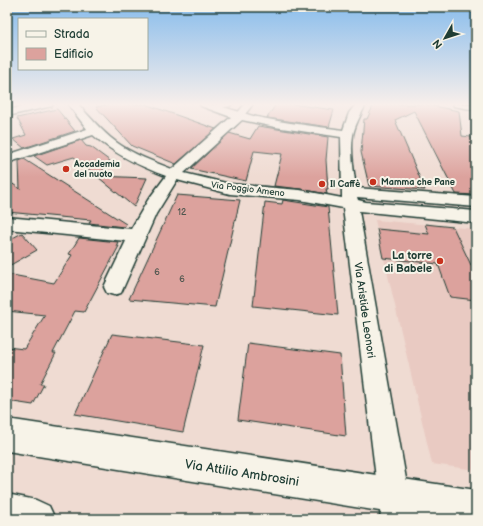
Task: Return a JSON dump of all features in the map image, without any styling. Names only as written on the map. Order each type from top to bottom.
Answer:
[{"type":"street","points":[[114,288],[138,236],[165,185],[225,129]]},
{"type":"street","points":[[310,129],[347,134]]},
{"type":"street","name":"Via Aristide Leonori","points":[[349,129],[346,146],[351,217],[395,507]]},
{"type":"street","points":[[7,159],[95,130]]},
{"type":"street","name":"Via Poggio Ameno","points":[[95,130],[112,145],[136,159],[174,175],[230,188],[350,198],[476,217]]},
{"type":"street","name":"Via Poggio Ameno","points":[[375,201],[476,202]]},
{"type":"street","points":[[7,223],[138,236]]},
{"type":"street","name":"Via Attilio Ambrosini","points":[[7,435],[395,507],[476,508]]},
{"type":"street","points":[[7,513],[36,519]]},
{"type":"shaded area","points":[[375,220],[476,229],[476,470],[432,464]]},
{"type":"building","points":[[23,129],[73,129],[75,131],[24,148],[13,139],[26,135]]},
{"type":"building","points":[[116,129],[216,129],[176,164],[132,146]]},
{"type":"building","points":[[256,129],[274,129],[328,137],[326,160],[327,194],[274,186],[282,154],[254,151],[246,181],[191,169],[229,133],[250,139]]},
{"type":"building","points":[[363,129],[399,129],[425,190],[369,186],[361,152]]},
{"type":"building","points":[[423,129],[461,129],[462,136],[471,137],[476,149],[476,195],[456,194]]},
{"type":"building","points":[[81,140],[86,146],[91,147],[110,161],[98,176],[147,178],[134,207],[74,157],[47,165],[34,156]]},
{"type":"building","points":[[24,159],[126,224],[124,227],[89,223],[91,220],[7,212],[7,180],[20,189],[19,161]]},
{"type":"building","points":[[177,195],[240,200],[215,307],[129,299]]},
{"type":"building","points":[[283,200],[328,207],[338,315],[253,306],[265,202],[282,204]]},
{"type":"building","name":"La torre di Babele","points":[[425,224],[453,227],[471,265],[476,265],[476,300],[450,297],[438,264],[383,258],[377,229],[429,234]]},
{"type":"building","points":[[22,233],[37,250],[7,267],[7,241]]},
{"type":"building","points":[[79,238],[118,242],[116,246],[119,246],[84,312],[75,311],[53,353],[56,353],[40,384],[44,384],[33,405],[7,401],[7,347],[24,349],[45,315],[7,311],[7,274],[54,283],[72,255],[69,254]]},
{"type":"building","points":[[112,334],[204,345],[183,432],[75,414]]},
{"type":"building","points":[[248,343],[340,355],[346,436],[238,420]]},
{"type":"place","name":"Accademia del nuoto","points":[[66,169]]},
{"type":"place","name":"Mamma che Pane","points":[[373,182]]},
{"type":"place","name":"Il Caffè","points":[[322,184]]},
{"type":"place","name":"La torre di Babele","points":[[440,261]]}]
